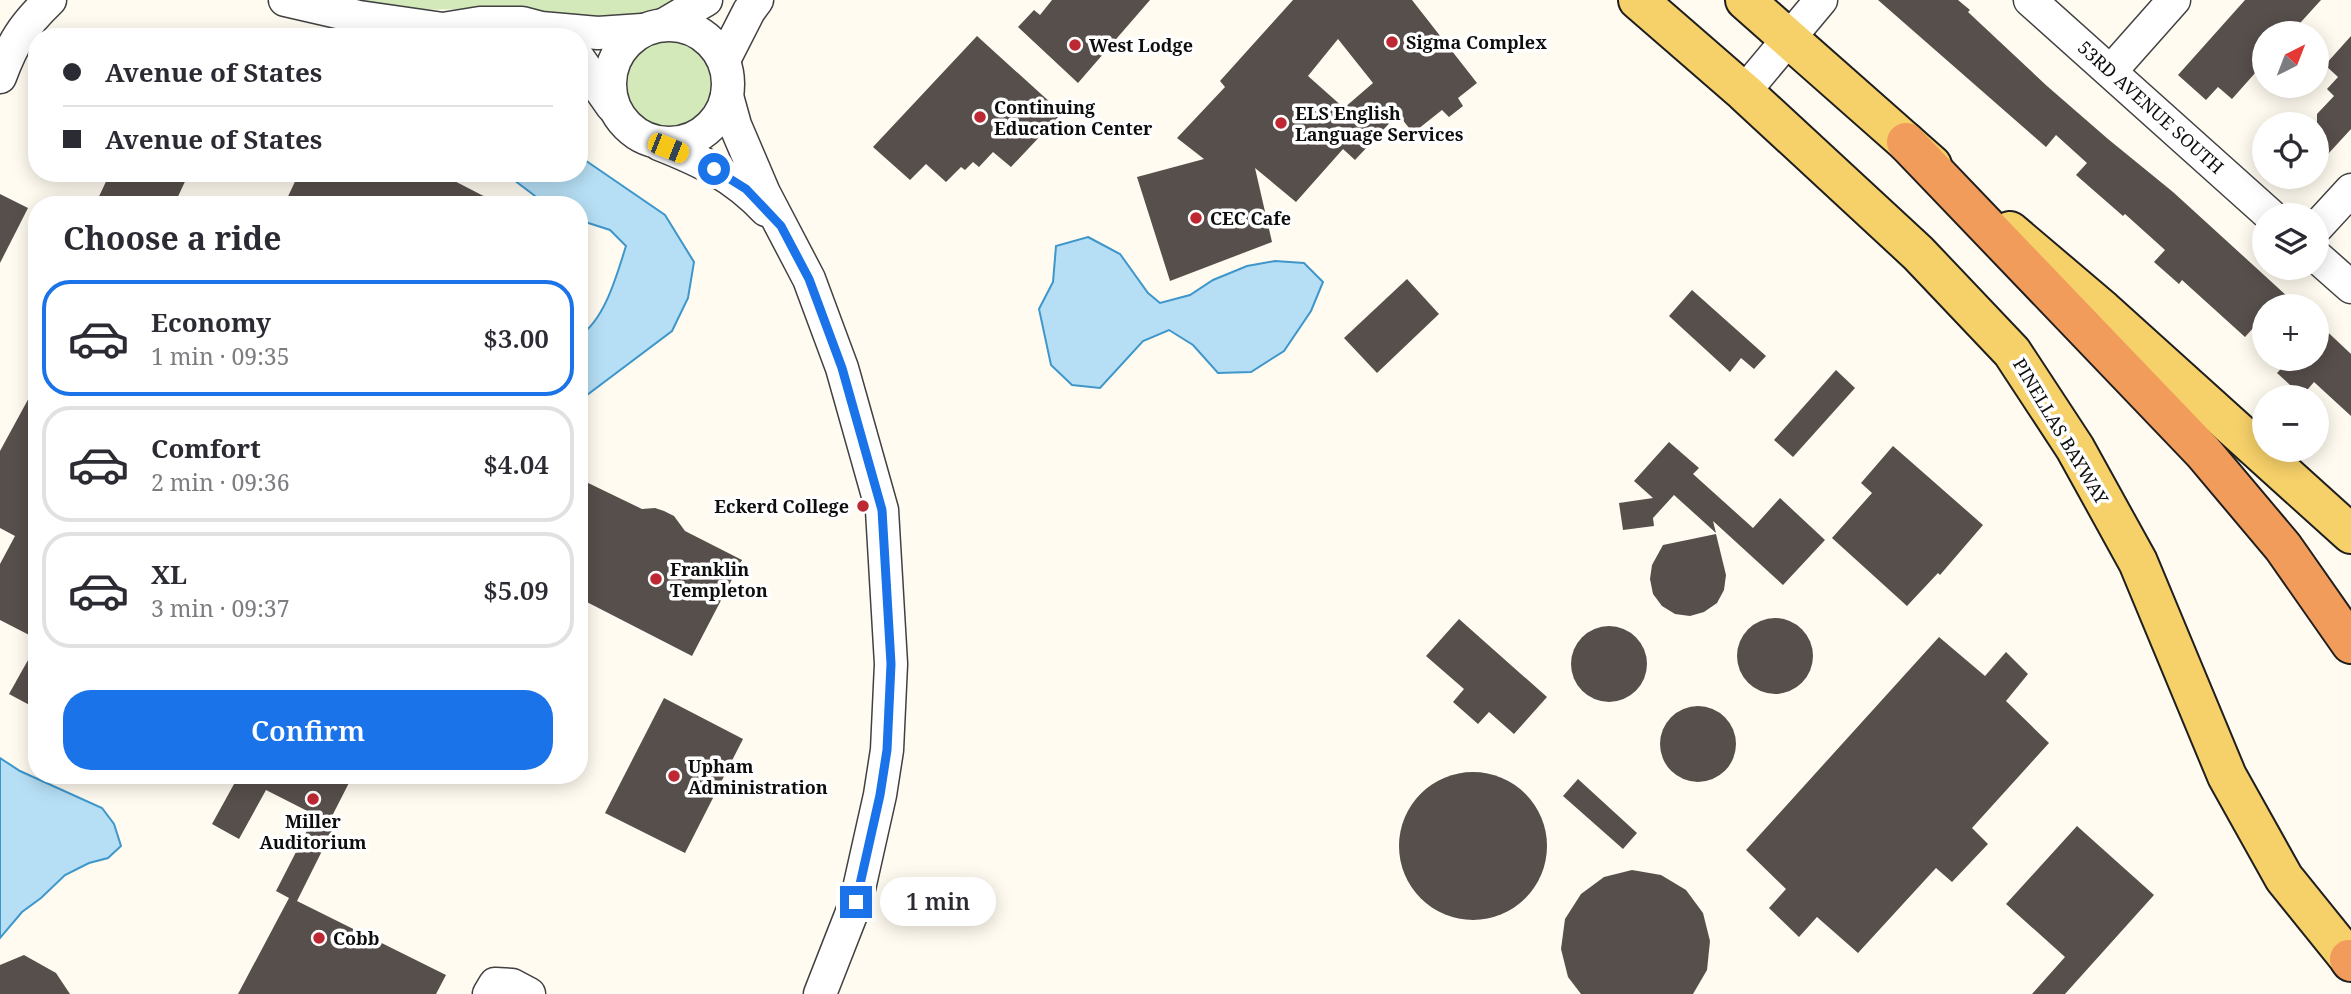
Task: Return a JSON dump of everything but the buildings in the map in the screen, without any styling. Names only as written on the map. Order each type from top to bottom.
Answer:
[{"type":"highway","points":[[1906,142],[2203,452],[2283,547],[2351,644]]},
{"type":"main road","name":"PINELLAS BAYWAY","points":[[1638,0],[1744,92],[1918,253],[2012,352],[2075,447],[2138,562],[2227,776],[2271,856],[2284,878],[2350,961]]},
{"type":"main road","points":[[1745,0],[2103,310],[2351,534]]},
{"type":"street","points":[[0,77],[12,44],[50,0]]},
{"type":"street","points":[[285,0],[359,17],[436,28]]},
{"type":"street","points":[[614,110],[609,87],[612,64],[624,44],[706,0]]},
{"type":"street","points":[[724,60],[757,0]]},
{"type":"street","points":[[1744,92],[1821,0]]},
{"type":"street","name":"53RD AVENUE SOUTH","points":[[2030,0],[2257,203]]},
{"type":"street","points":[[2111,71],[2174,0]]},
{"type":"street","points":[[449,28],[480,23],[522,23],[536,28]]},
{"type":"street","points":[[588,33],[688,27],[709,40],[724,60],[728,81],[727,96],[713,124],[695,138],[672,144],[651,141]]},
{"type":"street","points":[[588,72],[628,128],[714,169],[746,189],[781,226]]},
{"type":"street","points":[[727,96],[735,125],[781,226],[809,279],[842,368],[882,510],[890,651],[887,750],[880,795],[856,902],[820,994]]},
{"type":"street","points":[[2329,215],[2351,190]]},
{"type":"street","points":[[2329,268],[2351,287]]},
{"type":"street","points":[[489,994],[495,984],[512,985],[529,994]]},
{"type":"green space","points":[[340,0],[685,0],[650,18],[601,24],[490,9],[381,10]]},
{"type":"green space","points":[[670,39],[688,43],[704,53],[714,69],[718,87],[714,105],[704,121],[688,131],[670,135],[652,131],[636,121],[626,105],[622,87],[626,69],[636,53],[652,43]]},
{"type":"water","points":[[588,162],[665,215],[694,262],[688,298],[672,331],[588,394],[588,329],[603,308],[626,246],[610,230],[588,223],[588,196],[535,196],[517,182],[588,182]]},
{"type":"water","points":[[1088,237],[1120,254],[1148,293],[1160,303],[1190,295],[1213,280],[1247,266],[1275,261],[1304,263],[1323,282],[1311,311],[1284,351],[1251,372],[1218,373],[1193,345],[1169,330],[1143,341],[1100,388],[1072,385],[1051,365],[1039,309],[1053,282],[1056,246]]},
{"type":"water","points":[[0,758],[28,775],[28,784],[49,784],[102,808],[114,824],[121,846],[108,858],[89,863],[65,875],[22,912],[0,938]]},
{"type":"place","name":"Sigma Complex","points":[[1392,42]]},
{"type":"place","name":"West Lodge","points":[[1075,45]]},
{"type":"place","name":"Continuing Education Center","points":[[980,117]]},
{"type":"place","name":"ELS English Language Services","points":[[1281,123]]},
{"type":"place","name":"CEC Cafe","points":[[1196,218]]},
{"type":"place","name":"Eckerd College","points":[[863,506]]},
{"type":"place","name":"Franklin Templeton","points":[[656,579]]},
{"type":"place","name":"Upham Administration","points":[[674,776]]},
{"type":"place","name":"Miller Auditorium","points":[[313,799]]},
{"type":"place","name":"Cobb","points":[[319,938]]},
{"type":"route","points":[[714,169],[746,189],[781,226],[809,279],[842,368],[882,510],[891,664],[887,750],[880,795],[856,902]]}]
